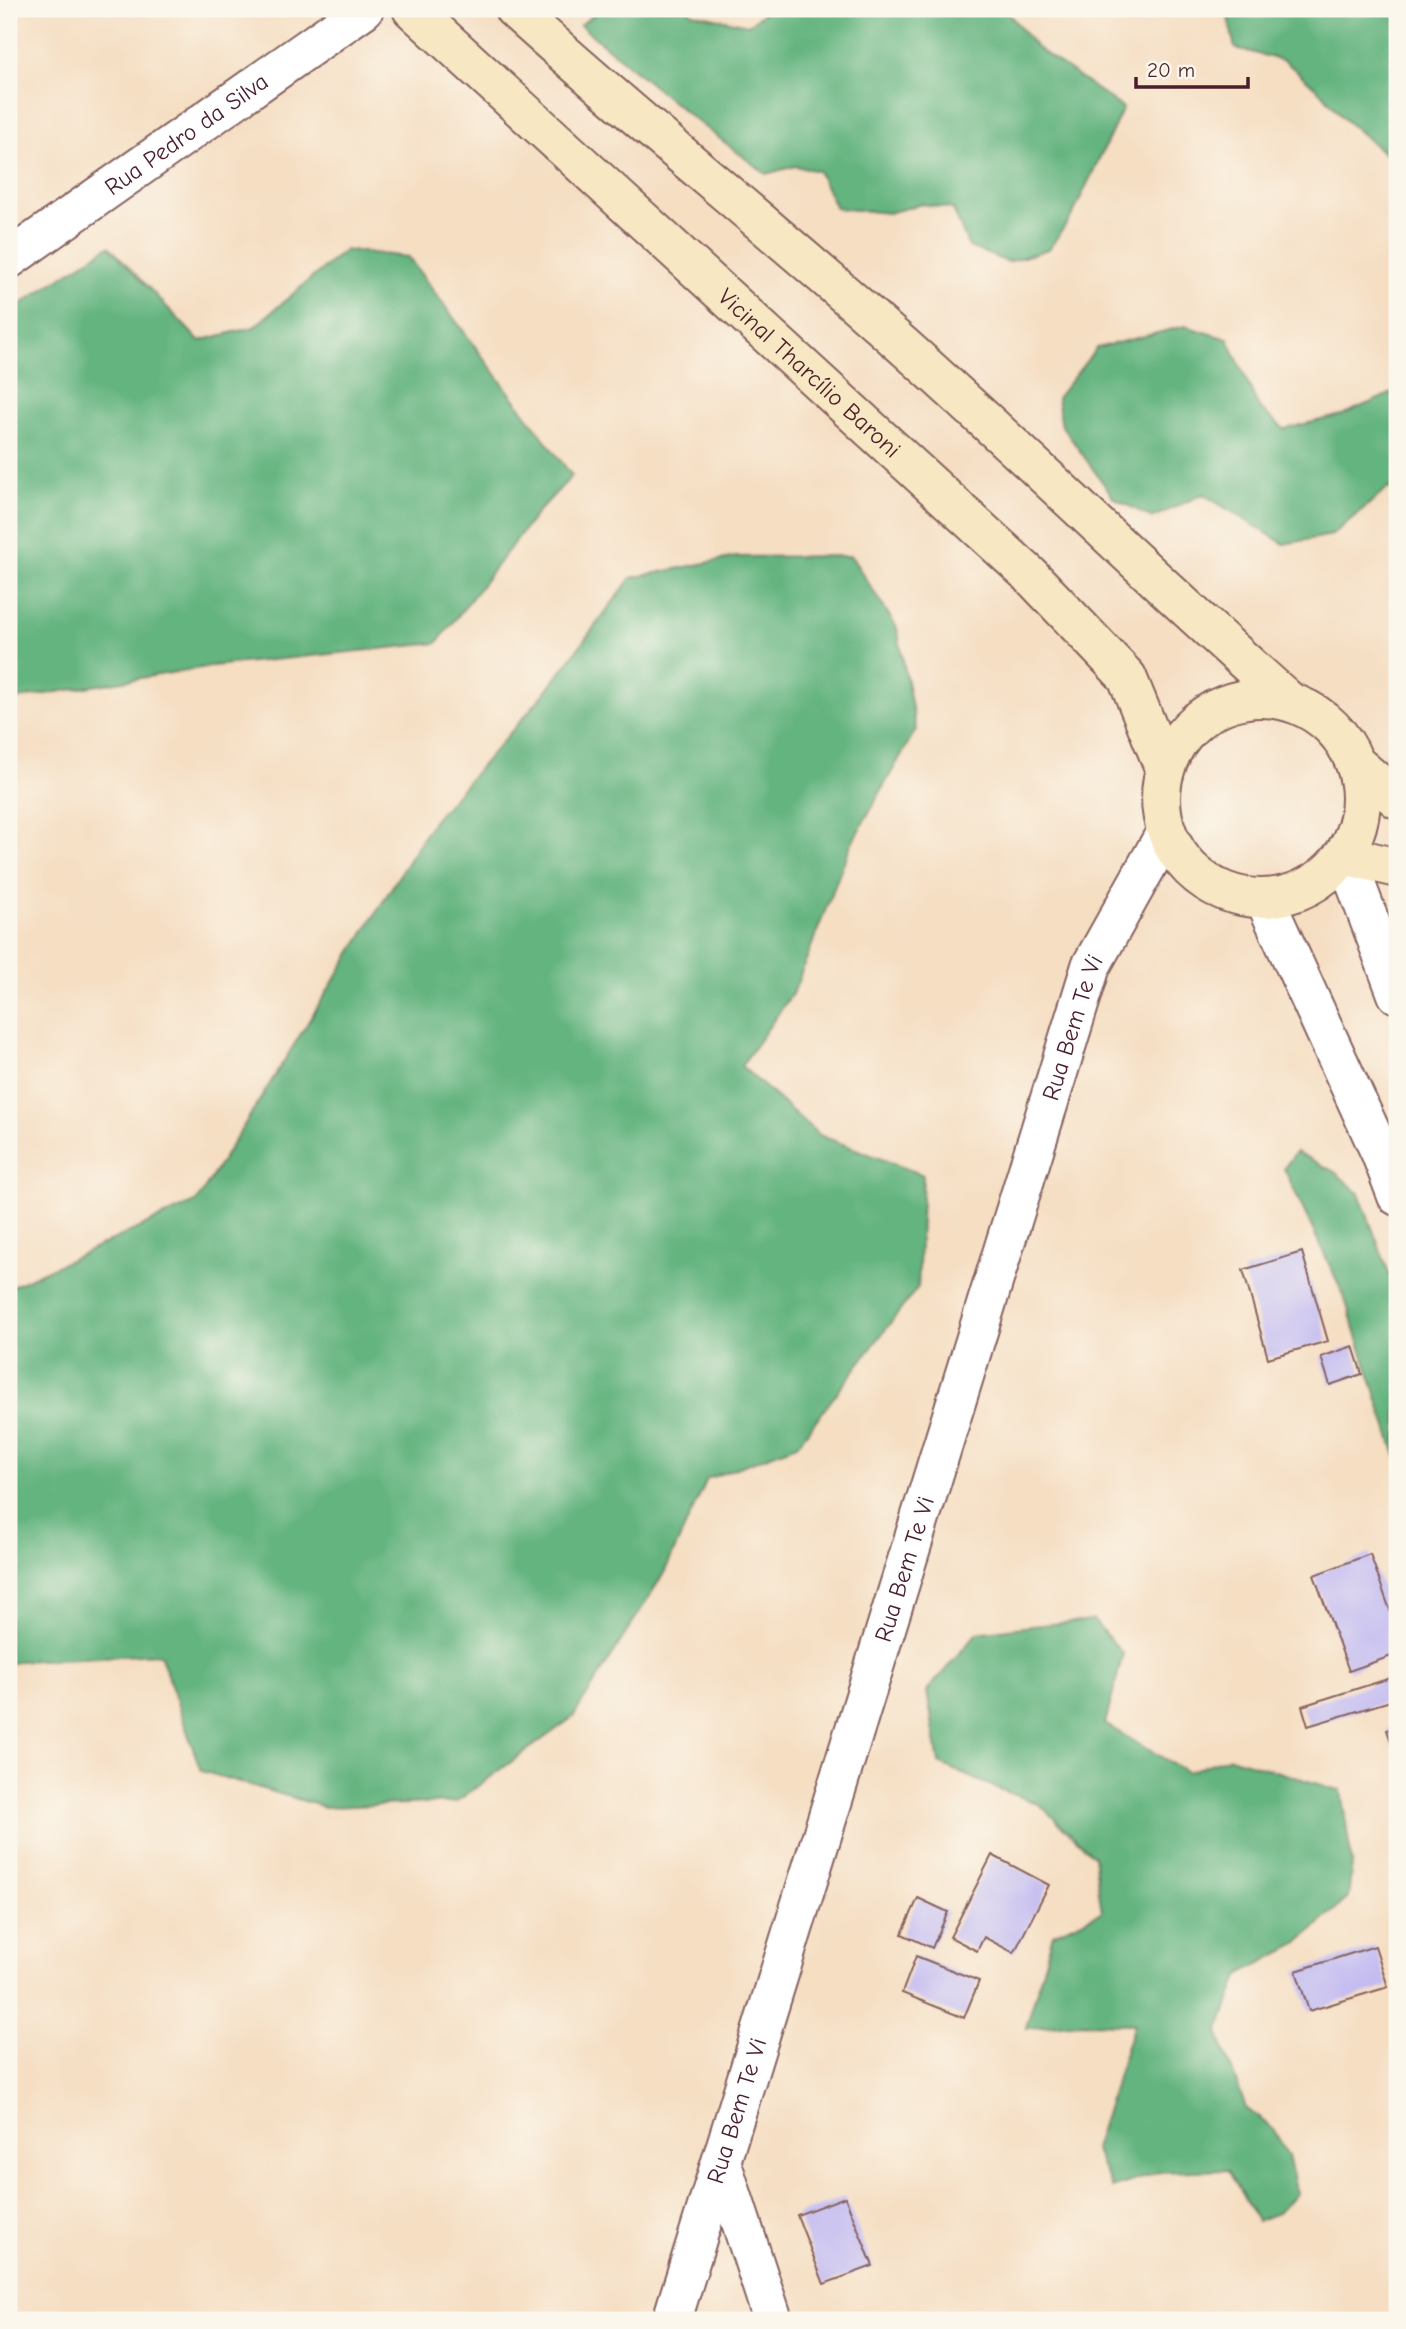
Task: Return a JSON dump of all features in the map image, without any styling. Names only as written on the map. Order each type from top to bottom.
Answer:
[{"type":"main road","name":"Vicinal Tharcílio Baroni","points":[[412,9],[1031,576],[1127,677],[1165,770]]},
{"type":"main road","points":[[514,9],[597,84],[891,335],[1289,701]]},
{"type":"main road","points":[[1258,696],[1289,701],[1318,714],[1341,736],[1356,764],[1362,795],[1359,826],[1345,855],[1324,878],[1296,894],[1265,900],[1233,896],[1205,882],[1181,860],[1166,832],[1160,801],[1165,770],[1178,741],[1200,718],[1227,702],[1258,696]]},
{"type":"main road","points":[[1356,764],[1397,799]]},
{"type":"main road","points":[[1345,855],[1397,868]]},
{"type":"street","name":"Rua Pedro da Silva","points":[[9,260],[364,9]]},
{"type":"street","name":"Rua Bem Te Vi","points":[[672,2320],[1091,966],[1166,832]]},
{"type":"street","points":[[1345,855],[1397,995]]},
{"type":"street","points":[[1265,900],[1380,1152],[1397,1196]]},
{"type":"street","points":[[722,2164],[773,2320]]},
{"type":"green space","points":[[602,9],[687,9],[692,13],[748,25],[769,9],[1005,9],[1036,47],[1123,108],[1073,214],[1049,249],[1008,262],[969,247],[953,209],[922,204],[888,213],[836,208],[818,171],[795,166],[766,174],[690,116],[580,25]]},
{"type":"green space","points":[[1229,9],[1397,9],[1397,164],[1342,117],[1324,95],[1285,61],[1235,48],[1227,13]]},
{"type":"green space","points":[[109,246],[199,341],[254,327],[345,250],[408,257],[572,476],[537,513],[437,643],[212,666],[9,700],[9,312]]},
{"type":"green space","points":[[1185,326],[1228,339],[1259,408],[1284,429],[1342,415],[1397,391],[1397,487],[1387,489],[1332,535],[1284,544],[1203,494],[1152,518],[1114,498],[1062,426],[1057,398],[1097,348]]},
{"type":"green space","points":[[851,556],[897,628],[916,729],[851,844],[794,991],[741,1066],[819,1135],[923,1175],[918,1287],[797,1445],[707,1479],[664,1573],[573,1717],[456,1802],[325,1807],[201,1771],[160,1654],[19,1661],[9,1664],[9,1288],[197,1201],[433,821],[544,694],[631,578],[736,557]]},
{"type":"green space","points":[[1296,1152],[1335,1172],[1359,1193],[1397,1290],[1397,1458],[1344,1296],[1284,1168]]},
{"type":"green space","points":[[1093,1620],[1123,1654],[1105,1724],[1187,1772],[1230,1757],[1341,1791],[1352,1863],[1348,1898],[1297,1944],[1240,1974],[1218,2033],[1246,2108],[1273,2129],[1288,2156],[1297,2193],[1278,2213],[1257,2221],[1228,2170],[1159,2172],[1112,2188],[1094,2149],[1134,2024],[1081,2023],[1026,2028],[1053,1934],[1102,1912],[1094,1856],[1039,1804],[939,1763],[927,1691],[977,1633]]},
{"type":"building","points":[[1302,1252],[1328,1341],[1268,1358],[1243,1270]]},
{"type":"building","points":[[1353,1346],[1362,1374],[1330,1385],[1321,1357]]},
{"type":"building","points":[[1370,1554],[1397,1630],[1397,1654],[1349,1671],[1314,1575]]},
{"type":"building","points":[[1397,1676],[1397,1699],[1308,1726],[1302,1706]]},
{"type":"building","points":[[1397,1726],[1397,1758],[1387,1730]]},
{"type":"building","points":[[992,1855],[1049,1885],[1014,1953],[984,1937],[977,1951],[950,1937]]},
{"type":"building","points":[[918,1898],[948,1912],[932,1948],[902,1934]]},
{"type":"building","points":[[1375,1946],[1388,1987],[1309,2011],[1296,1971]]},
{"type":"building","points":[[916,1956],[979,1981],[964,2018],[902,1993]]},
{"type":"building","points":[[845,2197],[873,2266],[824,2284],[797,2215]]}]
